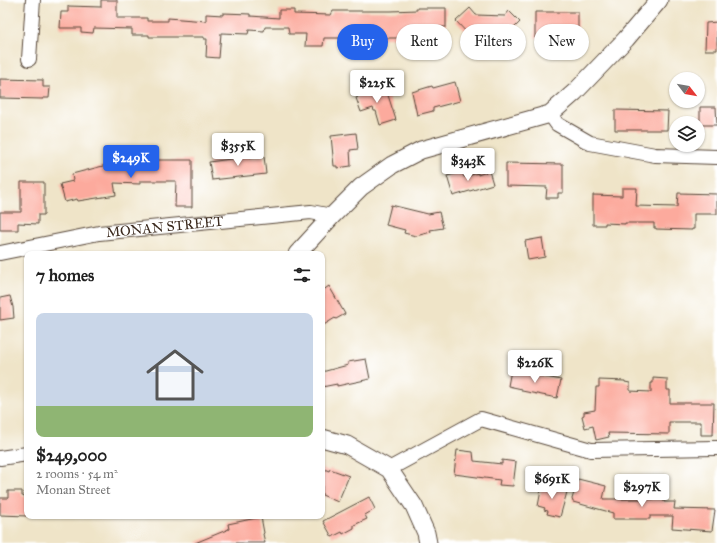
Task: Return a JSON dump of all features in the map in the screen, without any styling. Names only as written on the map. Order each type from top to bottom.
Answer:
[{"type":"street","points":[[29,59],[33,0]]},
{"type":"street","points":[[300,251],[361,187],[392,164],[421,150],[550,114],[575,92],[626,39],[659,0]]},
{"type":"street","points":[[550,114],[557,124],[590,143],[654,155],[717,157]]},
{"type":"street","name":"MONAN STREET","points":[[0,253],[99,233],[311,212],[332,216]]},
{"type":"street","points":[[389,469],[481,419],[591,450],[717,448]]},
{"type":"street","points":[[325,439],[347,445],[389,469],[414,506],[426,533],[428,543]]},
{"type":"street","points":[[0,458],[24,454]]},
{"type":"building","points":[[101,0],[117,0],[117,18],[147,18],[147,21],[168,21],[168,18],[206,21],[206,14],[223,15],[223,13],[250,14],[250,16],[279,18],[279,10],[294,10],[294,14],[331,15],[333,11],[391,11],[417,10],[417,8],[446,8],[446,24],[396,24],[396,38],[388,38],[388,24],[337,24],[337,38],[324,38],[323,46],[305,46],[306,34],[289,34],[288,27],[265,27],[264,31],[249,30],[248,34],[221,33],[219,58],[206,57],[207,39],[204,39],[204,37],[149,37],[149,35],[132,35],[132,29],[94,28],[93,33],[81,32],[81,28],[60,28],[61,12],[68,12],[68,6],[101,7]]},
{"type":"building","points":[[470,8],[476,15],[505,16],[509,11],[520,22],[518,24],[460,24],[460,25],[456,21]]},
{"type":"building","points":[[535,12],[578,12],[578,24],[535,24]]},
{"type":"building","points":[[717,22],[717,50],[705,50],[706,23]]},
{"type":"building","points":[[0,79],[43,80],[43,87],[50,87],[49,98],[0,98]]},
{"type":"building","points":[[455,82],[460,101],[433,108],[433,111],[417,115],[412,92],[432,86],[433,88]]},
{"type":"building","points":[[385,86],[396,120],[380,125],[376,111],[374,111],[373,108],[361,112],[356,98],[358,97],[357,95]]},
{"type":"building","points":[[716,107],[717,125],[705,125],[705,116],[700,116],[700,108]]},
{"type":"building","points":[[615,110],[668,111],[667,130],[615,130]]},
{"type":"building","points":[[356,133],[358,149],[350,150],[351,166],[337,168],[337,166],[334,166],[331,136]]},
{"type":"building","points":[[249,151],[250,158],[264,156],[266,174],[212,180],[209,162],[238,158],[237,153]]},
{"type":"building","points":[[126,160],[192,160],[192,207],[175,207],[176,181],[140,181],[140,184],[114,183],[116,195],[78,201],[77,199],[65,202],[60,184],[73,181],[72,174]]},
{"type":"building","points":[[506,163],[563,164],[563,193],[558,193],[558,198],[546,198],[547,187],[506,186]]},
{"type":"building","points":[[489,171],[493,184],[453,196],[447,176],[463,172],[464,177],[478,173],[478,175]]},
{"type":"building","points":[[21,182],[44,182],[44,215],[38,215],[38,224],[18,223],[18,230],[0,230],[0,212],[21,212]]},
{"type":"building","points":[[622,188],[637,188],[636,206],[677,207],[678,193],[717,194],[717,214],[694,214],[694,229],[692,230],[656,229],[654,228],[654,223],[605,223],[605,225],[593,225],[593,195],[622,196]]},
{"type":"building","points":[[391,205],[428,214],[439,212],[443,228],[430,230],[431,232],[416,236],[404,233],[405,230],[386,225]]},
{"type":"building","points":[[542,238],[545,257],[528,260],[525,241]]},
{"type":"building","points":[[329,286],[345,314],[325,324],[325,289]]},
{"type":"building","points":[[10,296],[14,318],[0,320],[0,298]]},
{"type":"building","points":[[366,359],[370,379],[337,386],[337,384],[325,386],[325,371],[348,365],[348,362]]},
{"type":"building","points":[[511,370],[561,380],[557,398],[522,391],[522,389],[508,386]]},
{"type":"building","points":[[653,378],[667,379],[667,390],[670,390],[670,403],[714,403],[713,435],[701,435],[701,422],[669,422],[669,434],[608,433],[609,437],[596,440],[593,426],[585,428],[582,416],[584,415],[584,412],[595,410],[596,387],[599,387],[599,380],[625,381],[630,383],[630,391],[651,392],[651,383],[653,383]]},
{"type":"building","points":[[457,450],[473,452],[474,461],[502,464],[502,460],[516,462],[513,486],[499,485],[500,480],[454,474]]},
{"type":"building","points":[[325,469],[329,471],[330,469],[349,476],[338,502],[325,496]]},
{"type":"building","points":[[578,479],[606,486],[603,499],[664,499],[664,502],[675,502],[674,509],[715,510],[712,531],[672,528],[673,516],[650,516],[650,519],[613,519],[613,513],[573,502],[572,499]]},
{"type":"building","points":[[542,485],[567,492],[560,517],[547,514],[548,511],[544,510],[545,508],[538,506]]},
{"type":"building","points":[[8,491],[22,491],[22,496],[24,496],[24,516],[0,515],[0,498],[8,498]]},
{"type":"building","points":[[369,497],[375,509],[365,515],[367,519],[354,525],[354,528],[343,534],[342,532],[332,537],[323,521]]},
{"type":"building","points":[[252,519],[261,519],[265,543],[195,543],[229,529],[228,524]]}]
